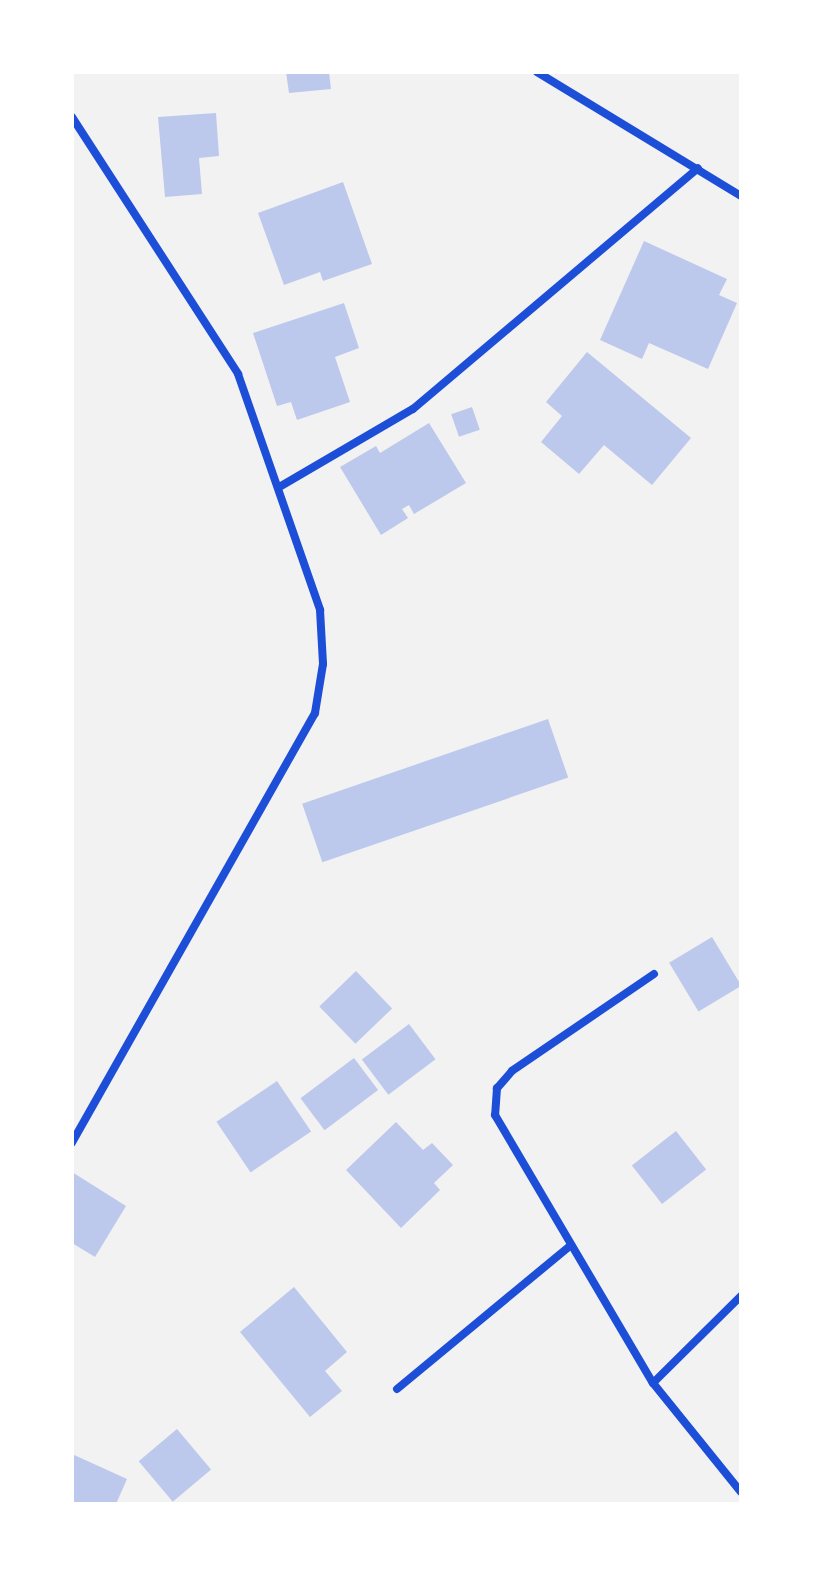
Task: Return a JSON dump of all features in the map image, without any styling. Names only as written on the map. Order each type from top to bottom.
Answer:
[{"type":"street","points":[[537,72],[741,196]]},
{"type":"street","points":[[72,117],[238,374],[281,486],[320,610],[323,664],[315,713],[72,1143]]},
{"type":"street","points":[[281,486],[413,409],[698,168]]},
{"type":"street","points":[[654,974],[512,1071],[497,1088],[495,1115],[653,1383],[741,1492]]},
{"type":"street","points":[[397,1389],[570,1246]]},
{"type":"street","points":[[653,1383],[741,1296]]},
{"type":"building","points":[[286,72],[329,72],[331,89],[289,93]]},
{"type":"building","points":[[216,113],[219,156],[199,158],[202,194],[165,197],[158,117]]},
{"type":"building","points":[[343,182],[372,264],[323,281],[320,272],[284,285],[258,213]]},
{"type":"building","points":[[644,241],[727,279],[719,295],[737,303],[708,369],[649,343],[642,359],[600,340]]},
{"type":"building","points":[[344,303],[359,348],[335,357],[350,402],[297,420],[291,402],[277,406],[253,333]]},
{"type":"building","points":[[587,352],[691,438],[652,485],[604,445],[579,474],[541,442],[562,416],[546,402]]},
{"type":"building","points":[[472,407],[480,430],[459,437],[451,414]]},
{"type":"building","points":[[429,423],[466,483],[414,514],[409,505],[402,509],[408,518],[381,535],[340,467],[376,446],[380,453]]},
{"type":"building","points":[[548,719],[568,778],[322,862],[302,804]]},
{"type":"building","points":[[712,937],[741,986],[698,1012],[669,963]]},
{"type":"building","points":[[356,971],[392,1008],[355,1044],[319,1006]]},
{"type":"building","points":[[409,1024],[435,1059],[388,1095],[362,1060]]},
{"type":"building","points":[[354,1058],[378,1090],[325,1130],[300,1098]]},
{"type":"building","points":[[277,1081],[311,1132],[251,1172],[216,1122]]},
{"type":"building","points":[[396,1122],[423,1150],[432,1143],[453,1165],[434,1183],[440,1190],[401,1228],[346,1170]]},
{"type":"building","points":[[676,1131],[706,1170],[662,1204],[632,1165]]},
{"type":"building","points":[[72,1172],[126,1206],[95,1257],[72,1243]]},
{"type":"building","points":[[294,1287],[347,1352],[325,1371],[342,1391],[310,1417],[240,1332]]},
{"type":"building","points":[[177,1429],[211,1470],[173,1502],[139,1461]]},
{"type":"building","points":[[72,1454],[127,1479],[116,1504],[72,1504]]}]
